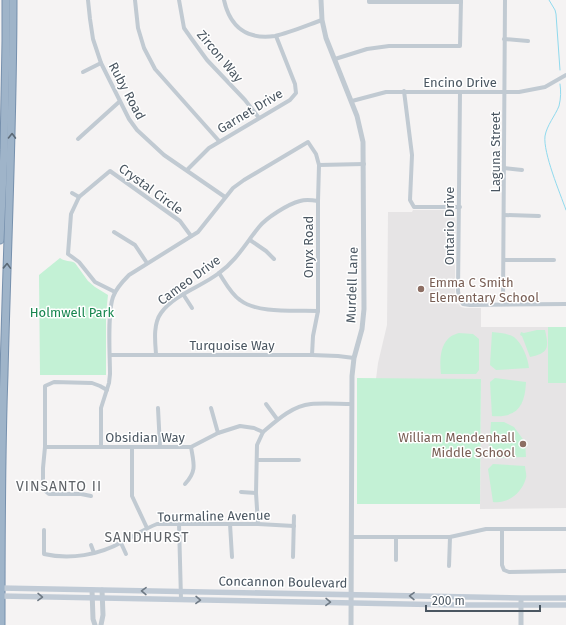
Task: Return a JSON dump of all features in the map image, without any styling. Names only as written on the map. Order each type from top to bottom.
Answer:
[{"type":"highway","points":[[0,240],[4,150],[6,0]]},
{"type":"highway","points":[[1,625],[4,375],[11,165],[13,0]]},
{"type":"main road","name":"Concannon Boulevard","points":[[1,588],[566,598]]},
{"type":"main road","name":"Concannon Boulevard","points":[[1,596],[521,606],[566,605]]},
{"type":"street","name":"Ruby Road","points":[[88,0],[93,39],[101,63],[119,102],[137,130],[164,155],[225,197]]},
{"type":"street","points":[[135,0],[140,35],[144,48],[155,69],[219,141]]},
{"type":"street","name":"Zircon Way","points":[[179,0],[184,28],[207,60],[245,100],[259,118]]},
{"type":"street","points":[[224,0],[230,19],[236,26],[243,31],[262,36],[276,36],[322,20]]},
{"type":"street","name":"Murdell Lane","points":[[321,0],[322,20],[326,38],[352,101],[363,142],[364,312],[362,329],[354,358],[352,404],[351,625]]},
{"type":"street","points":[[335,59],[367,49],[389,46],[460,46],[461,1],[369,2],[369,0]]},
{"type":"street","name":"Laguna Street","points":[[503,304],[505,0]]},
{"type":"street","name":"Garnet Drive","points":[[187,170],[204,152],[219,141],[290,100],[296,93],[295,84],[276,36]]},
{"type":"street","points":[[504,39],[528,42]]},
{"type":"street","points":[[83,72],[101,63]]},
{"type":"street","name":"Encino Drive","points":[[352,101],[386,92],[525,91],[545,87],[566,75]]},
{"type":"street","points":[[404,91],[412,155],[410,200],[414,208],[460,208]]},
{"type":"street","name":"Ontario Drive","points":[[460,92],[458,291],[460,301],[463,304],[470,305],[566,304]]},
{"type":"street","points":[[78,139],[119,102]]},
{"type":"street","name":"Onyx Road","points":[[225,197],[233,188],[244,180],[308,142],[316,154],[319,165],[318,311],[313,336],[312,355]]},
{"type":"street","points":[[319,165],[364,164]]},
{"type":"street","points":[[504,168],[522,170]]},
{"type":"street","name":"Crystal Circle","points":[[115,292],[95,282],[78,262],[68,254],[71,214],[79,198],[110,171],[180,221],[191,236]]},
{"type":"street","points":[[72,193],[79,198]]},
{"type":"street","points":[[101,447],[101,408],[110,374],[110,315],[112,297],[121,283],[129,275],[191,236],[205,224],[225,197]]},
{"type":"street","name":"Cameo Drive","points":[[156,354],[155,332],[159,317],[168,305],[183,294],[219,273],[235,259],[259,226],[269,218],[292,204],[308,200],[318,201]]},
{"type":"street","points":[[504,215],[539,216]]},
{"type":"street","points":[[114,232],[135,245],[147,263]]},
{"type":"street","points":[[250,240],[266,251],[274,259]]},
{"type":"street","points":[[504,260],[554,260]]},
{"type":"street","points":[[219,273],[240,300],[255,308],[270,310],[318,311]]},
{"type":"street","points":[[183,294],[192,308]]},
{"type":"street","name":"Turquoise Way","points":[[110,355],[312,355],[354,358]]},
{"type":"street","points":[[91,496],[81,494],[51,494],[45,492],[43,489],[42,475],[45,447],[45,386],[54,382],[92,383],[107,390]]},
{"type":"street","points":[[266,404],[277,419]]},
{"type":"street","points":[[258,524],[256,493],[257,445],[263,432],[277,419],[295,409],[310,404],[352,404]]},
{"type":"street","points":[[158,408],[160,447]]},
{"type":"street","points":[[211,408],[218,433]]},
{"type":"street","name":"Obsidian Way","points":[[45,447],[191,447],[218,433],[240,426],[254,428],[263,432]]},
{"type":"street","points":[[132,447],[132,496],[147,528]]},
{"type":"street","points":[[185,484],[193,475],[194,470],[191,447]]},
{"type":"street","points":[[257,460],[298,460]]},
{"type":"street","points":[[241,492],[256,493]]},
{"type":"street","points":[[293,557],[294,516]]},
{"type":"street","name":"Tourmaline Avenue","points":[[44,530],[44,554],[52,556],[73,556],[94,553],[121,543],[157,524],[258,524],[294,526]]},
{"type":"street","points":[[179,524],[181,599]]},
{"type":"street","points":[[230,524],[232,557]]},
{"type":"street","points":[[352,537],[450,537],[486,529],[566,529]]},
{"type":"street","points":[[502,529],[502,565],[504,570],[509,572],[566,571]]},
{"type":"street","points":[[396,537],[396,560]]},
{"type":"street","points":[[449,566],[450,537]]},
{"type":"street","points":[[121,543],[126,554]]},
{"type":"street","points":[[91,545],[94,553]]},
{"type":"street","points":[[92,590],[93,619],[95,625]]},
{"type":"street","points":[[101,625],[103,615],[102,590]]},
{"type":"street","points":[[521,598],[521,625]]},
{"type":"shaded area","points":[[413,210],[450,210],[455,213],[455,298],[461,307],[481,308],[481,327],[548,327],[548,383],[566,383],[566,508],[480,509],[481,379],[376,379],[378,363],[387,325],[388,212],[412,212]]},
{"type":"green space","name":"Holmwell Park","points":[[60,258],[75,263],[88,281],[108,295],[106,314],[106,375],[40,375],[39,275]]},
{"type":"green space","points":[[548,327],[566,327],[566,383],[548,383]]},
{"type":"green space","points":[[545,330],[547,341],[546,349],[541,354],[530,357],[522,336],[520,335],[521,332],[524,333]]},
{"type":"green space","points":[[492,332],[503,333],[514,337],[520,343],[524,351],[529,368],[496,370],[490,365]]},
{"type":"green space","points":[[459,333],[473,334],[479,339],[479,370],[476,374],[441,374],[442,349],[446,341],[451,336]]},
{"type":"green space","points":[[357,378],[481,379],[480,504],[357,504]]},
{"type":"green space","points":[[495,378],[526,382],[524,398],[521,404],[518,409],[508,415],[492,416],[490,382]]},
{"type":"green space","points":[[491,422],[504,422],[514,427],[525,442],[526,457],[494,458],[489,453]]},
{"type":"green space","points":[[493,464],[525,466],[526,477],[518,493],[504,501],[493,502],[488,469]]},
{"type":"waterway","points":[[549,0],[556,14],[560,70]]},
{"type":"waterway","points":[[560,84],[561,95],[559,106],[549,124],[545,136],[545,143],[552,173],[566,210]]},
{"type":"place","name":"Emma C Smith Elementary School","points":[[421,289]]},
{"type":"place","name":"William Mendenhall Middle School","points":[[523,444]]},
{"type":"district","name":"VINSANTO II","points":[[59,486]]},
{"type":"district","name":"SANDHURST","points":[[147,537]]}]
